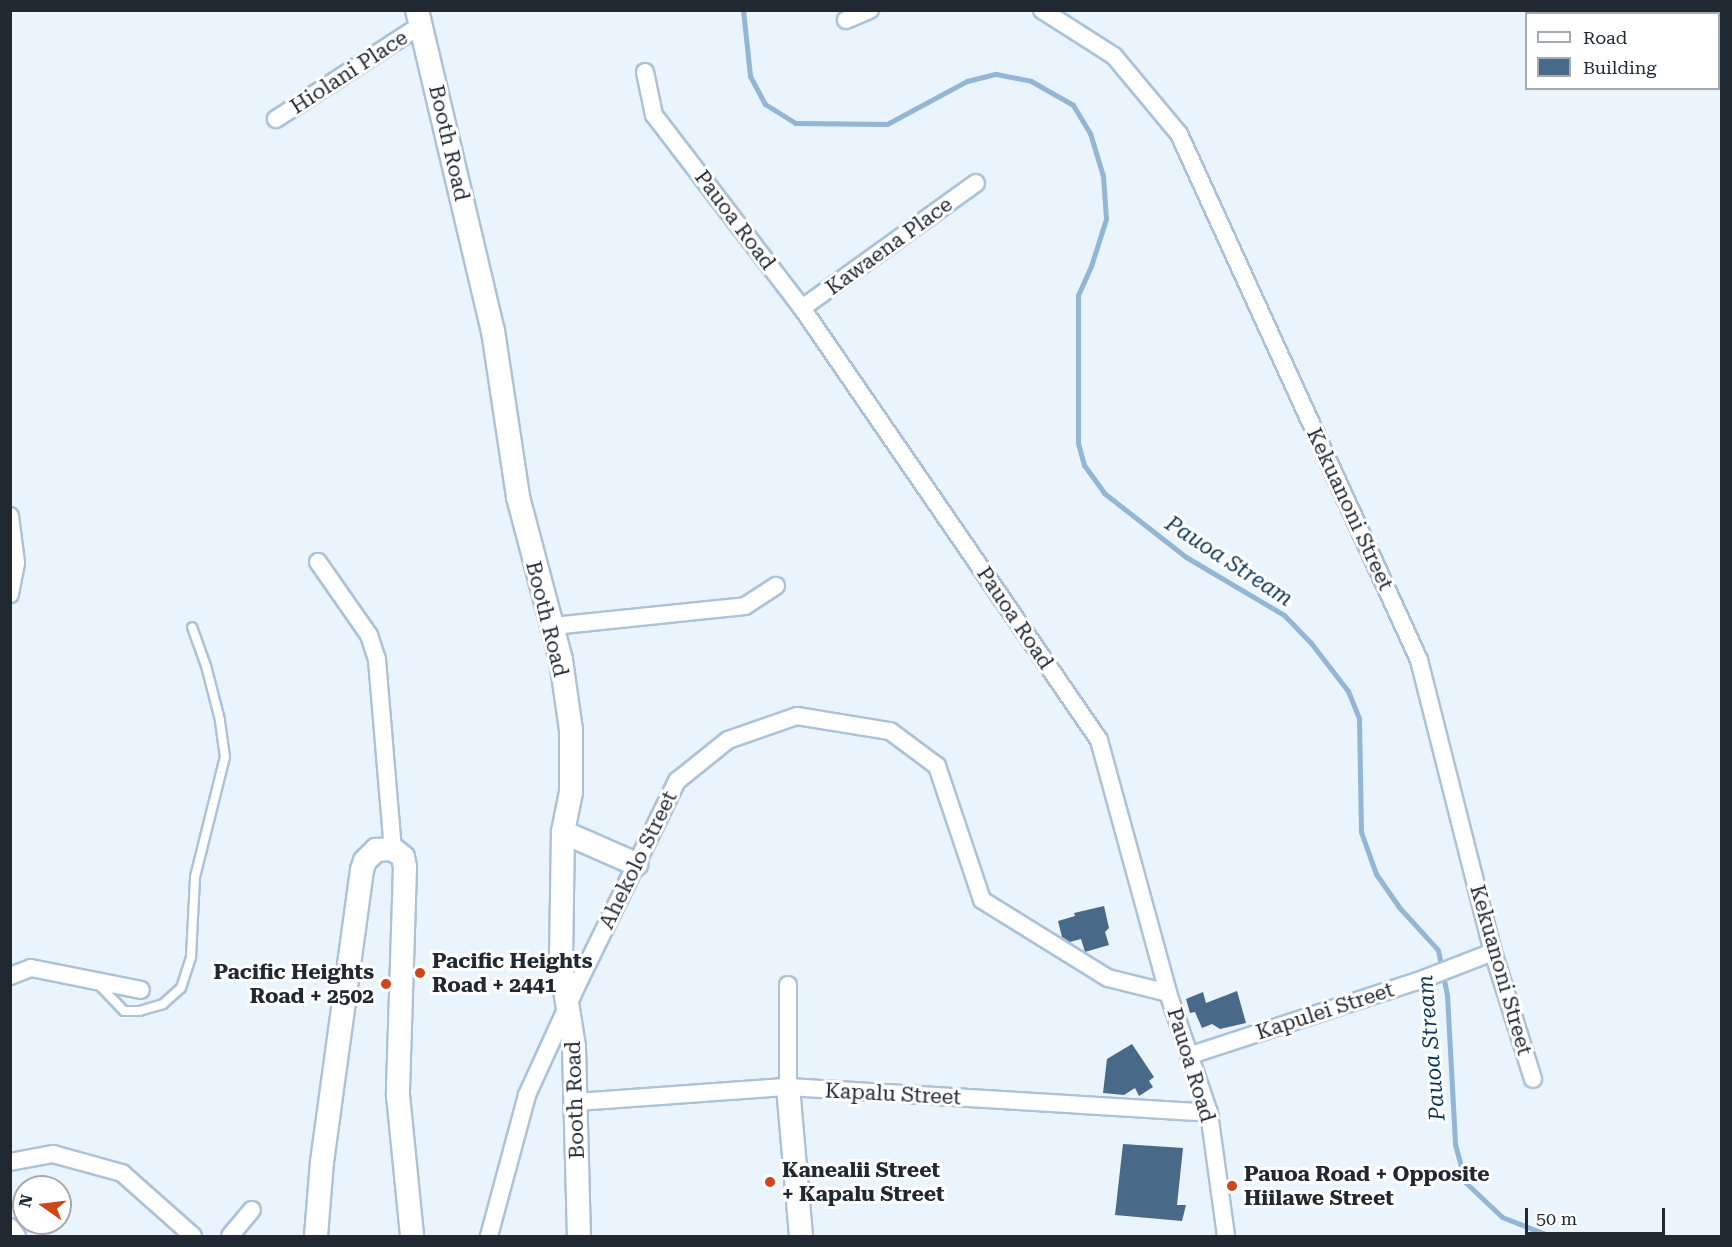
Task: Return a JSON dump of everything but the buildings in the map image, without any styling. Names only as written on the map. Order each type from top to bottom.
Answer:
[{"type":"street","points":[[846,20],[870,10]]},
{"type":"street","name":"Kekuanoni Street","points":[[1041,10],[1114,56],[1179,134],[1419,660],[1493,952],[1533,1078]]},
{"type":"street","name":"Hiolani Place","points":[[276,119],[419,18]]},
{"type":"street","name":"Booth Road","points":[[419,18],[493,331],[520,507],[553,626],[571,730],[571,792],[563,832],[561,964],[569,1003],[577,1102],[579,1236]]},
{"type":"street","name":"Pauoa Road","points":[[645,72],[654,116],[802,308],[1099,740],[1168,993],[1209,1113],[1226,1236]]},
{"type":"street","name":"Kawaena Place","points":[[802,308],[976,183]]},
{"type":"street","points":[[10,516],[16,563],[10,594]]},
{"type":"street","points":[[318,562],[369,635],[377,660],[393,849]]},
{"type":"street","points":[[553,626],[745,606],[776,586]]},
{"type":"street","name":"Ahekolo Street","points":[[489,1236],[527,1095],[569,1003],[677,781],[728,740],[797,716],[890,731],[937,766],[982,900],[1108,978],[1168,993]]},
{"type":"street","points":[[563,832],[636,864]]},
{"type":"street","points":[[316,1236],[322,1162],[362,870],[365,861],[376,850],[393,849],[403,857],[405,867],[398,1095],[412,1236]]},
{"type":"street","name":"Kapulei Street","points":[[1191,1055],[1418,981],[1493,952]]},
{"type":"street","points":[[10,976],[31,968],[141,990]]},
{"type":"street","points":[[788,985],[788,1087],[801,1236]]},
{"type":"street","name":"Kapalu Street","points":[[577,1102],[788,1087],[1209,1113]]},
{"type":"street","points":[[10,1162],[53,1154],[122,1173],[193,1236]]},
{"type":"street","points":[[230,1236],[252,1210]]},
{"type":"street","points":[[10,1227],[17,1236]]},
{"type":"lane","points":[[95,981],[124,1011],[139,1011],[163,1004],[182,988],[191,957],[195,877],[225,758],[217,709],[192,627]]},
{"type":"waterway","name":"Pauoa Stream","points":[[743,10],[750,76],[765,104],[796,123],[887,124],[967,81],[996,74],[1031,81],[1073,105],[1090,133],[1103,176],[1106,219],[1091,266],[1078,295],[1078,443],[1084,465],[1104,493],[1186,557],[1284,615],[1311,643],[1348,691],[1359,718],[1361,832],[1376,874],[1398,906],[1438,950],[1447,995],[1455,1144],[1465,1182],[1502,1217],[1550,1236]]},
{"type":"place","name":"Pacific Heights Road + 2441","points":[[420,973]]},
{"type":"place","name":"Pacific Heights Road + 2502","points":[[386,984]]},
{"type":"place","name":"Kanealii Street + Kapalu Street","points":[[770,1182]]},
{"type":"place","name":"Pauoa Road + Opposite Hiilawe Street","points":[[1232,1186]]}]
